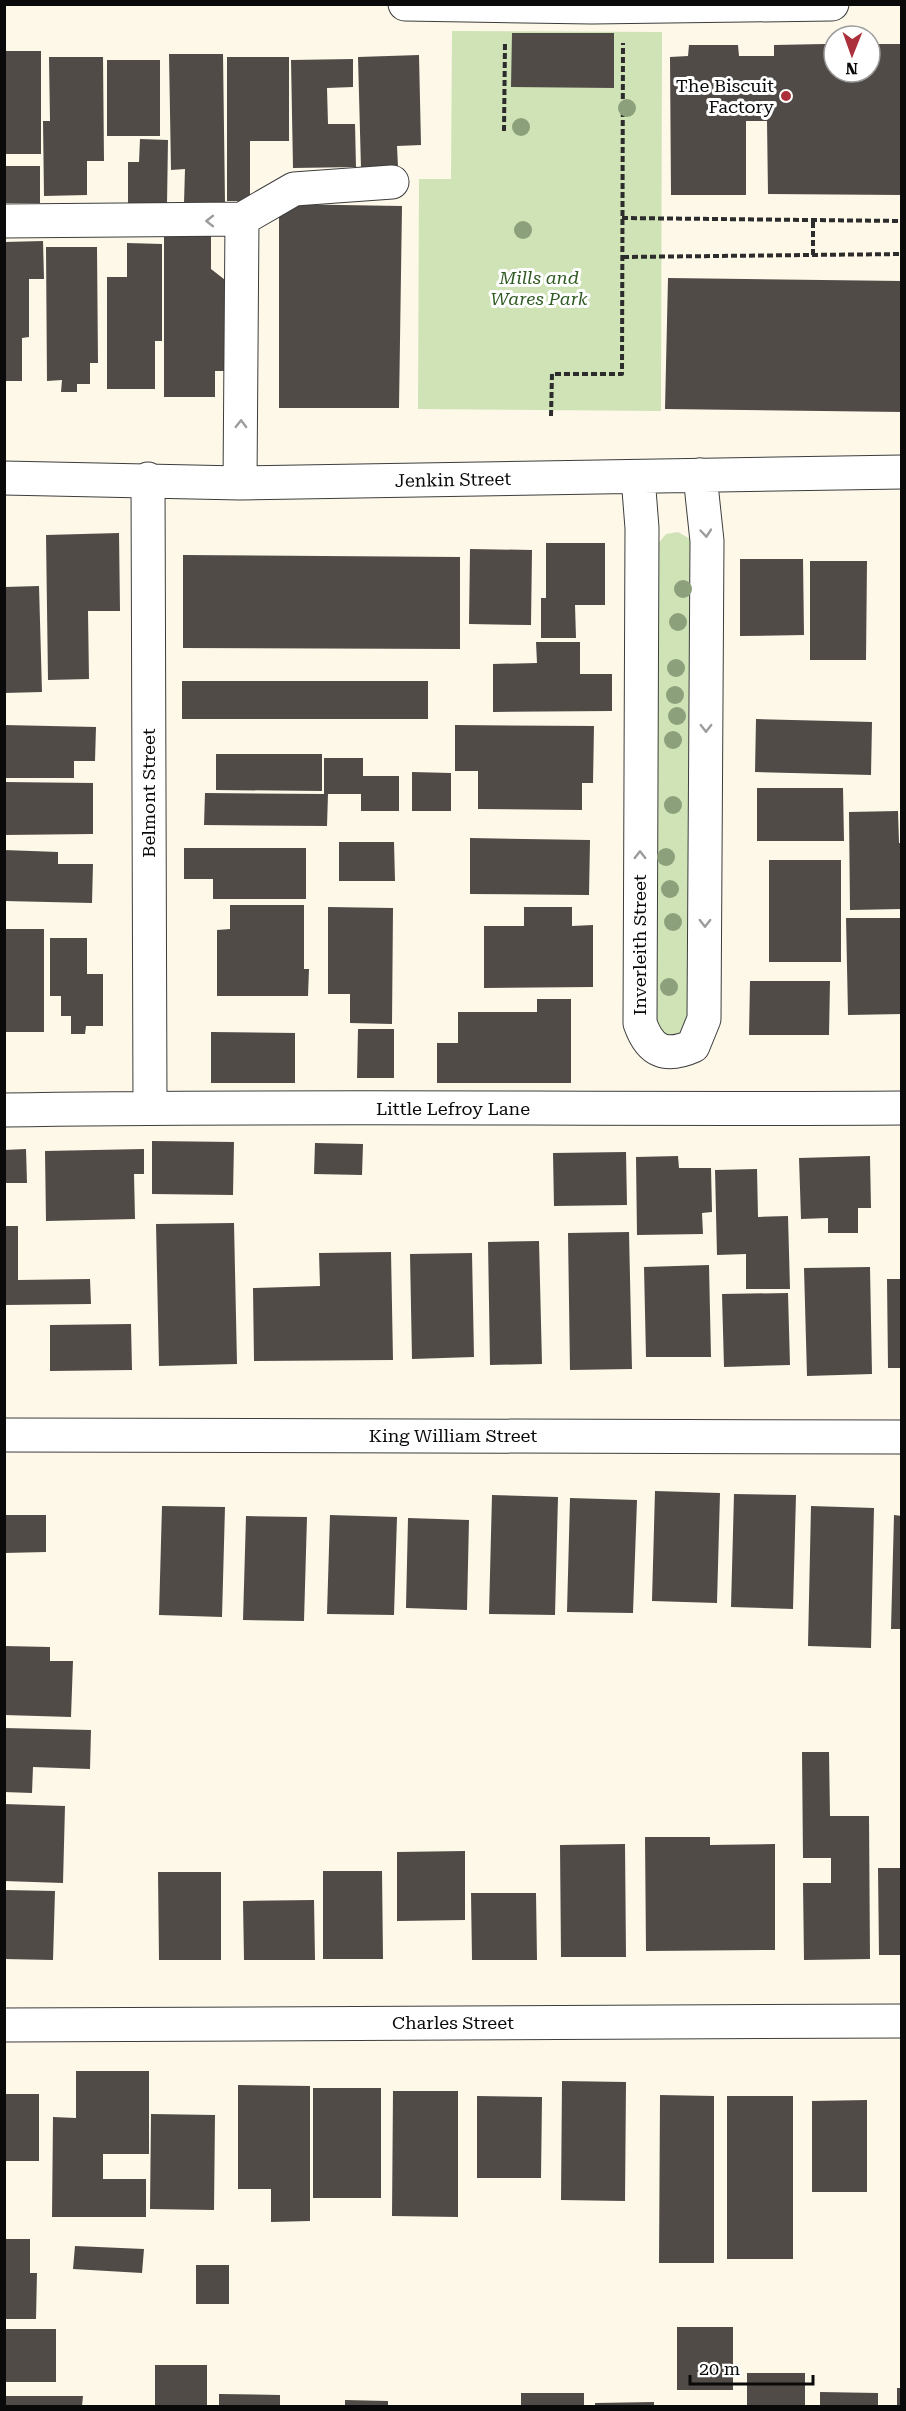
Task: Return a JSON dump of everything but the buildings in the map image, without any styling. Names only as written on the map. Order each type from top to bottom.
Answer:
[{"type":"street","points":[[405,4],[592,7],[832,4]]},
{"type":"street","points":[[4,221],[242,219],[294,189],[392,182]]},
{"type":"street","points":[[240,483],[242,219]]},
{"type":"street","name":"Jenkin Street","points":[[4,478],[148,479],[240,483],[902,472]]},
{"type":"street","name":"Inverleith Street","points":[[638,477],[642,528],[640,1023],[645,1037],[661,1052],[670,1053],[693,1046],[704,1019],[706,541],[700,475]]},
{"type":"street","name":"Belmont Street","points":[[148,479],[150,1107]]},
{"type":"street","name":"Little Lefroy Lane","points":[[4,1110],[150,1107],[609,1110],[902,1108]]},
{"type":"street","name":"King William Street","points":[[4,1435],[902,1437]]},
{"type":"street","name":"Charles Street","points":[[4,2025],[902,2021]]},
{"type":"path","points":[[504,130],[505,31]]},
{"type":"path","points":[[551,416],[552,374],[622,374],[623,32]]},
{"type":"path","points":[[622,218],[902,221]]},
{"type":"path","points":[[813,220],[813,255]]},
{"type":"path","points":[[623,257],[902,254]]},
{"type":"green space","name":"Mills and Wares Park","points":[[452,31],[662,32],[661,411],[418,409],[419,179],[451,179]]},
{"type":"green space","points":[[678,532],[692,540],[694,1021],[675,1040],[654,1028],[657,545],[666,534]]},
{"type":"place","name":"The Biscuit Factory","points":[[786,96]]}]
